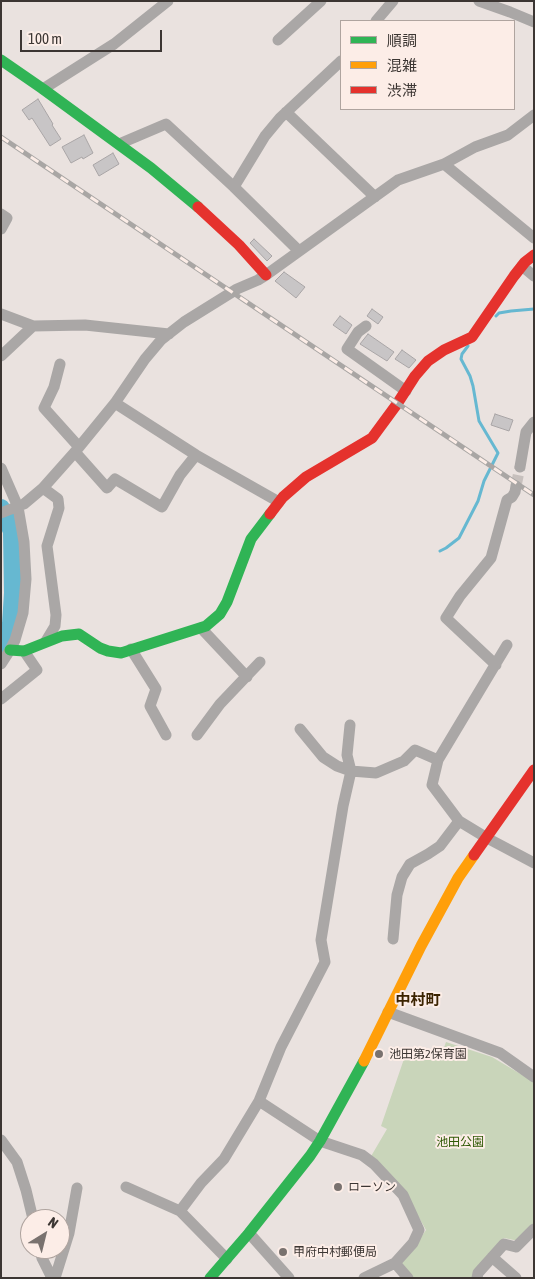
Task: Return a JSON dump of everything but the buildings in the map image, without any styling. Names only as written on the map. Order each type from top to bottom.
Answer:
[{"type":"street","points":[[43,89],[114,44],[168,1]]},
{"type":"street","points":[[278,40],[321,1]]},
{"type":"street","points":[[377,20],[393,1]]},
{"type":"street","points":[[479,1],[534,22]]},
{"type":"street","points":[[1,60],[151,168],[184,195],[239,246],[266,275]]},
{"type":"street","points":[[234,187],[265,136],[286,112],[340,62]]},
{"type":"street","points":[[286,112],[375,197]]},
{"type":"street","points":[[1,513],[29,500],[42,488],[115,403],[145,359],[161,340],[184,322],[232,292],[266,275],[398,180],[444,164],[475,148],[508,135],[534,115]]},
{"type":"street","points":[[119,144],[166,124],[299,251]]},
{"type":"street","points":[[444,164],[534,238]]},
{"type":"street","points":[[1,214],[7,218],[1,229]]},
{"type":"street","points":[[10,650],[24,651],[46,641],[78,634],[108,652],[121,653],[206,626],[220,614],[227,602],[251,539],[283,497],[306,477],[372,438],[415,376],[428,361],[444,350],[472,336],[522,266],[534,255]]},
{"type":"street","points":[[522,266],[534,276]]},
{"type":"street","points":[[1,314],[33,326],[85,325],[169,334]]},
{"type":"street","points":[[1,356],[33,326]]},
{"type":"street","points":[[366,326],[358,332],[347,349],[406,391]]},
{"type":"street","points":[[60,364],[54,387],[44,408],[107,488],[115,479],[162,507],[180,475],[196,455]]},
{"type":"street","points":[[115,403],[196,455],[279,502]]},
{"type":"street","points":[[520,467],[526,432],[534,422]]},
{"type":"street","points":[[1,468],[16,507],[24,542],[26,578],[24,613],[15,640],[1,664]]},
{"type":"street","points":[[496,665],[446,618],[460,596],[491,558],[507,500],[512,497],[516,486]]},
{"type":"street","points":[[42,488],[58,499],[60,508],[47,546],[56,615],[55,626],[46,641]]},
{"type":"street","points":[[201,628],[246,677]]},
{"type":"street","points":[[507,644],[438,760],[432,785],[459,822],[534,863]]},
{"type":"street","points":[[131,650],[156,689],[150,706],[166,735]]},
{"type":"street","points":[[1,699],[37,670],[24,651]]},
{"type":"street","points":[[197,735],[220,704],[260,662]]},
{"type":"street","points":[[180,1210],[201,1183],[224,1159],[259,1100],[281,1047],[325,962],[321,940],[343,806],[351,771],[347,756],[350,725]]},
{"type":"street","points":[[300,729],[323,757],[337,766],[351,771],[376,773],[404,761],[415,750],[438,760]]},
{"type":"street","points":[[210,1278],[249,1233],[320,1141],[367,1055],[421,946],[458,878],[534,770]]},
{"type":"street","points":[[393,939],[402,877],[410,864],[440,846],[459,822]]},
{"type":"street","points":[[388,1012],[500,1054],[534,1077]]},
{"type":"street","points":[[259,1100],[320,1141],[362,1155],[374,1164],[403,1196],[420,1230],[395,1263],[364,1278]]},
{"type":"street","points":[[1,1140],[17,1162],[31,1209]]},
{"type":"street","points":[[126,1187],[180,1210],[227,1259]]},
{"type":"street","points":[[54,1278],[69,1233],[77,1188]]},
{"type":"street","points":[[477,1278],[478,1274],[504,1244],[516,1247],[534,1229]]},
{"type":"street","points":[[249,1233],[290,1278]]},
{"type":"street","points":[[492,1257],[516,1278]]},
{"type":"street","points":[[43,1259],[54,1278]]},
{"type":"street","points":[[395,1263],[408,1278]]},
{"type":"green space","name":"池田公園","points":[[446,1042],[492,1057],[534,1082],[534,1225],[519,1241],[504,1238],[473,1278],[413,1278],[401,1265],[401,1261],[426,1230],[404,1191],[370,1158],[387,1129],[381,1126],[406,1053],[441,1056]]},
{"type":"waterway","points":[[496,316],[499,313],[534,309]]},
{"type":"waterway","points":[[440,551],[459,538],[478,501],[484,481],[498,453],[479,421],[473,386],[461,359],[468,346]]},
{"type":"waterway","points":[[1,508],[12,531],[13,593],[11,624],[1,646]]},
{"type":"tunnel","points":[[516,486],[520,467]]},
{"type":"railway","points":[[1,137],[534,495]]},
{"type":"traffic: fast","points":[[1,60],[151,168],[198,207]]},
{"type":"traffic: fast","points":[[10,650],[24,651],[62,636],[79,634],[100,648],[121,653],[206,626],[220,614],[227,602],[251,539],[270,514]]},
{"type":"traffic: fast","points":[[210,1278],[249,1233],[310,1156],[364,1061]]},
{"type":"traffic: slow","points":[[364,1061],[421,946],[458,878],[474,855]]},
{"type":"traffic: jam","points":[[198,207],[239,245],[266,275]]},
{"type":"traffic: jam","points":[[270,514],[283,497],[306,477],[372,438],[415,376],[428,361],[444,350],[472,337],[514,276],[525,262],[534,255]]},
{"type":"traffic: jam","points":[[474,855],[534,770]]},
{"type":"place","name":"池田第2保育園","points":[[379,1054]]},
{"type":"place","name":"ローソン","points":[[338,1187]]},
{"type":"place","name":"甲府中村郵便局","points":[[283,1252]]},
{"type":"district","name":"中村町","points":[[418,1000]]}]
